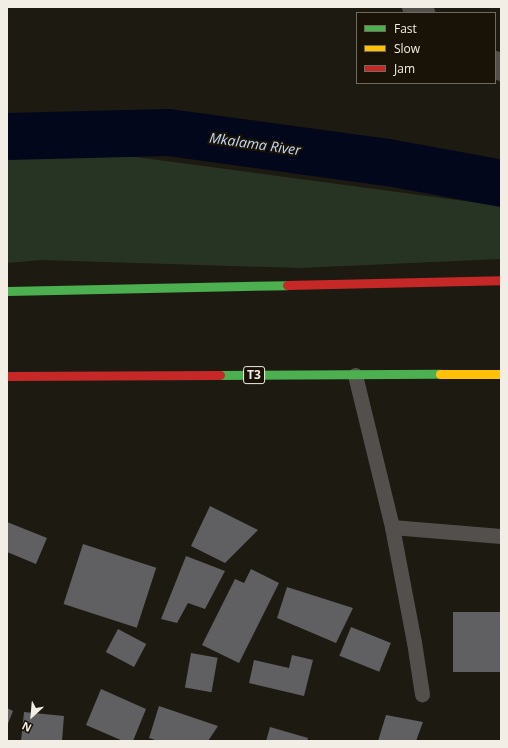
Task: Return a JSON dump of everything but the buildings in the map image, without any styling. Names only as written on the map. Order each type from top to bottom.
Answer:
[{"type":"main road","points":[[7,291],[501,280]]},
{"type":"main road","name":"T3","points":[[7,376],[501,374]]},
{"type":"street","points":[[413,7],[422,12]]},
{"type":"lane","points":[[355,375],[392,527],[414,642],[422,694]]},
{"type":"lane","points":[[392,527],[501,536]]},
{"type":"green space","points":[[121,155],[501,206],[501,259],[300,268],[41,260],[7,263],[7,156]]},
{"type":"waterway","name":"Mkalama River","points":[[7,136],[168,132],[388,162],[501,183]]},
{"type":"traffic: fast","points":[[7,291],[287,285]]},
{"type":"traffic: fast","points":[[220,375],[440,374]]},
{"type":"traffic: slow","points":[[440,374],[501,374]]},
{"type":"traffic: jam","points":[[287,285],[501,280]]},
{"type":"traffic: jam","points":[[7,376],[220,375]]}]
